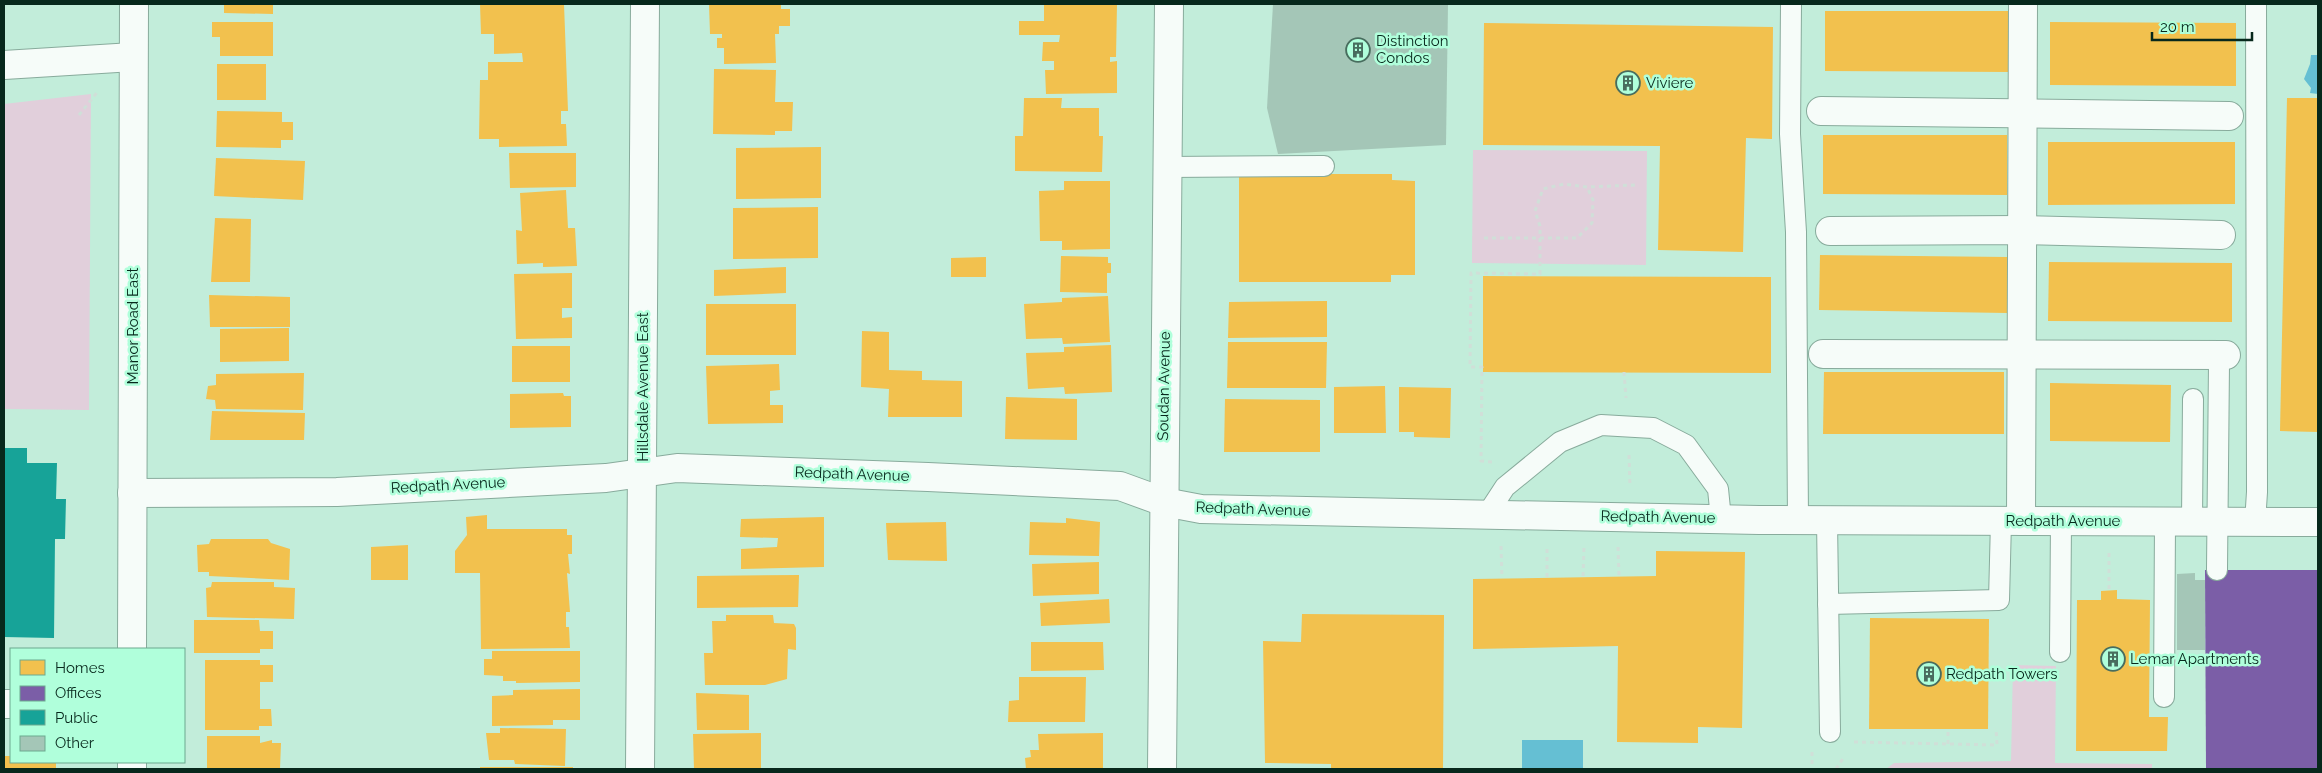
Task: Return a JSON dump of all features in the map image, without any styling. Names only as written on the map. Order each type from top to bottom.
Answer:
[{"type":"street","name":"Manor Road East","points":[[132,648],[134,4]]},
{"type":"street","name":"Hillsdale Avenue East","points":[[640,769],[645,4]]},
{"type":"street","name":"Soudan Avenue","points":[[1162,769],[1166,166],[1169,4]]},
{"type":"street","points":[[2011,521],[2022,353],[2023,4]]},
{"type":"street","points":[[4,65],[133,57]]},
{"type":"street","points":[[1821,111],[2229,116]]},
{"type":"street","points":[[1830,231],[2023,230],[2221,235]]},
{"type":"street","points":[[1824,354],[2022,353],[2223,359]]},
{"type":"street","name":"Redpath Avenue","points":[[132,493],[337,492],[643,474],[677,468],[1120,486],[1164,502],[1201,509],[1798,520],[2318,522]]},
{"type":"lane","points":[[1791,4],[1790,134],[1796,232],[1798,520]]},
{"type":"lane","points":[[2255,523],[2257,492],[2256,4]]},
{"type":"lane","points":[[1166,166],[1324,166]]},
{"type":"lane","points":[[2204,523],[2223,359]]},
{"type":"lane","points":[[2193,399],[2204,523],[2217,570]]},
{"type":"lane","points":[[1488,513],[1505,487],[1560,442],[1601,425],[1653,428],[1686,445],[1718,489],[1720,519]]},
{"type":"lane","points":[[1827,520],[1830,732]]},
{"type":"lane","points":[[1828,604],[1999,600],[2011,521]]},
{"type":"lane","points":[[2060,652],[2061,522]]},
{"type":"lane","points":[[2164,697],[2165,522]]},
{"type":"path","points":[[79,115],[100,89]]},
{"type":"path","points":[[1535,463],[1481,461],[1482,367],[1470,367],[1470,273],[1540,274],[1540,226],[1535,210],[1543,189],[1564,184],[1587,187],[1635,185]]},
{"type":"path","points":[[1484,238],[1577,238],[1592,223],[1593,200],[1587,187]]},
{"type":"path","points":[[1501,544],[1502,578]]},
{"type":"path","points":[[1547,577],[1548,544]]},
{"type":"path","points":[[1584,546],[1584,576]]},
{"type":"path","points":[[1618,546],[1619,575]]},
{"type":"path","points":[[2109,552],[2109,590]]},
{"type":"path","points":[[1836,769],[1852,742],[1997,745],[1996,728]]},
{"type":"path","points":[[1948,729],[1948,744]]},
{"type":"shaded area","points":[[91,94],[89,410],[4,409],[4,104]]},
{"type":"shaded area","points":[[1473,150],[1647,151],[1646,265],[1472,263]]},
{"type":"shaded area","points":[[2013,665],[2056,666],[2055,763],[2152,764],[2152,769],[1886,769],[1894,763],[2011,761]]},
{"type":"water","points":[[2311,55],[2318,55],[2318,94],[2310,93],[2311,88],[2304,79],[2310,64]]},
{"type":"water","points":[[1522,740],[1583,740],[1583,769],[1522,769]]},
{"type":"building: Homes","points":[[224,4],[273,4],[273,14],[224,13]]},
{"type":"building: Homes","points":[[480,4],[564,4],[568,111],[561,111],[561,124],[566,124],[567,146],[499,147],[499,139],[479,139],[480,80],[488,80],[488,62],[523,62],[522,53],[494,54],[494,34],[481,34]]},
{"type":"building: Homes","points":[[709,4],[781,4],[781,9],[790,9],[790,26],[779,26],[779,34],[775,34],[776,63],[724,64],[724,48],[717,48],[717,38],[722,38],[722,34],[710,34]]},
{"type":"building: Homes","points":[[1044,4],[1117,4],[1116,57],[1110,57],[1110,62],[1117,61],[1117,93],[1046,94],[1045,70],[1054,70],[1054,61],[1042,61],[1043,42],[1059,42],[1060,35],[1019,35],[1019,21],[1044,21]]},
{"type":"building: Homes","points":[[1825,11],[2011,11],[2010,72],[1825,71]]},
{"type":"building: Homes","points":[[212,22],[273,22],[273,56],[220,56],[220,37],[212,37]]},
{"type":"building: Homes","points":[[2050,22],[2236,23],[2236,86],[2050,85]]},
{"type":"building: Homes","name":"Viviere","points":[[1484,23],[1773,27],[1772,139],[1746,138],[1743,252],[1658,250],[1660,146],[1483,145]]},
{"type":"building: Homes","points":[[217,64],[266,64],[266,100],[217,100]]},
{"type":"building: Homes","points":[[714,69],[776,70],[775,102],[793,102],[792,131],[775,131],[775,135],[713,134]]},
{"type":"building: Homes","points":[[1024,98],[1062,98],[1061,108],[1099,108],[1099,136],[1103,136],[1102,172],[1015,171],[1015,136],[1023,136]]},
{"type":"building: Homes","points":[[2287,98],[2318,98],[2318,432],[2280,431]]},
{"type":"building: Homes","points":[[217,111],[282,112],[282,122],[293,122],[293,140],[281,140],[281,148],[216,147]]},
{"type":"building: Homes","points":[[1823,135],[2007,135],[2007,195],[1823,194]]},
{"type":"building: Homes","points":[[2048,142],[2235,142],[2235,204],[2048,205]]},
{"type":"building: Homes","points":[[821,147],[821,198],[736,199],[736,148]]},
{"type":"building: Homes","points":[[509,153],[576,153],[576,187],[510,188]]},
{"type":"building: Homes","points":[[216,158],[305,161],[303,200],[214,196]]},
{"type":"building: Homes","points":[[1239,174],[1392,174],[1392,180],[1415,181],[1415,275],[1391,275],[1391,282],[1239,282]]},
{"type":"building: Homes","points":[[1064,181],[1110,181],[1110,249],[1062,250],[1062,241],[1040,241],[1039,191],[1064,190]]},
{"type":"building: Homes","points":[[566,190],[568,228],[575,228],[577,266],[543,267],[543,263],[517,264],[516,230],[522,231],[520,193]]},
{"type":"building: Homes","points":[[818,207],[818,258],[733,259],[733,208]]},
{"type":"building: Homes","points":[[215,218],[251,219],[250,282],[211,282]]},
{"type":"building: Homes","points":[[1820,255],[2008,257],[2007,313],[1819,310]]},
{"type":"building: Homes","points":[[1061,256],[1108,257],[1108,263],[1111,263],[1111,273],[1107,273],[1107,293],[1060,292]]},
{"type":"building: Homes","points":[[986,257],[986,277],[951,277],[951,258]]},
{"type":"building: Homes","points":[[2049,262],[2232,263],[2232,322],[2048,321]]},
{"type":"building: Homes","points":[[786,267],[786,293],[714,296],[714,270]]},
{"type":"building: Homes","points":[[572,273],[572,308],[562,308],[562,318],[572,317],[572,338],[516,339],[514,274]]},
{"type":"building: Homes","points":[[1483,276],[1771,277],[1771,373],[1483,372]]},
{"type":"building: Homes","points":[[209,295],[290,297],[290,327],[210,327]]},
{"type":"building: Homes","points":[[1108,296],[1110,342],[1063,344],[1062,338],[1026,339],[1024,304],[1062,302],[1062,298]]},
{"type":"building: Homes","points":[[1327,301],[1327,337],[1228,338],[1229,302]]},
{"type":"building: Homes","points":[[706,304],[796,304],[796,355],[706,355]]},
{"type":"building: Homes","points":[[289,328],[289,361],[220,362],[220,329]]},
{"type":"building: Homes","points":[[862,331],[889,332],[889,370],[922,371],[922,380],[962,381],[962,417],[888,417],[889,389],[861,387]]},
{"type":"building: Homes","points":[[1228,342],[1327,342],[1326,388],[1227,388]]},
{"type":"building: Homes","points":[[1111,345],[1112,392],[1065,394],[1064,387],[1028,389],[1026,353],[1064,352],[1064,347]]},
{"type":"building: Homes","points":[[512,346],[570,346],[570,382],[512,382]]},
{"type":"building: Homes","points":[[779,364],[780,390],[770,391],[770,405],[783,405],[783,423],[708,424],[706,366]]},
{"type":"building: Homes","points":[[1824,372],[2004,372],[2004,434],[1823,434]]},
{"type":"building: Homes","points":[[304,373],[303,410],[216,409],[215,400],[206,399],[208,386],[216,385],[216,374]]},
{"type":"building: Homes","points":[[2050,383],[2171,385],[2170,442],[2050,441]]},
{"type":"building: Homes","points":[[1385,386],[1386,433],[1334,433],[1334,387]]},
{"type":"building: Homes","points":[[1399,387],[1451,388],[1450,438],[1414,437],[1414,432],[1399,432]]},
{"type":"building: Homes","points":[[563,393],[564,396],[571,396],[571,427],[510,428],[510,394]]},
{"type":"building: Homes","points":[[1006,397],[1077,399],[1077,440],[1005,439]]},
{"type":"building: Homes","points":[[1225,399],[1320,400],[1320,452],[1224,452]]},
{"type":"building: Homes","points":[[212,411],[305,413],[304,440],[210,440]]},
{"type":"building: Homes","points":[[487,515],[487,529],[567,529],[567,535],[572,535],[572,554],[568,554],[570,574],[567,573],[570,612],[566,612],[566,627],[569,627],[570,648],[481,649],[480,573],[455,573],[455,551],[467,535],[466,517]]},
{"type":"building: Homes","points":[[824,517],[824,567],[741,569],[741,549],[777,547],[778,538],[740,537],[741,519]]},
{"type":"building: Homes","points":[[1066,518],[1100,522],[1099,556],[1029,555],[1030,522],[1066,523]]},
{"type":"building: Homes","points":[[946,522],[947,561],[888,560],[886,523]]},
{"type":"building: Homes","points":[[211,539],[268,539],[271,543],[290,549],[289,580],[209,576],[209,572],[198,572],[197,545],[209,544]]},
{"type":"building: Homes","points":[[408,545],[408,580],[371,580],[371,547]]},
{"type":"building: Homes","points":[[1656,551],[1745,552],[1742,728],[1698,727],[1698,743],[1617,742],[1618,646],[1473,649],[1473,579],[1656,576]]},
{"type":"building: Homes","points":[[1099,562],[1099,594],[1033,596],[1032,564]]},
{"type":"building: Homes","points":[[799,575],[798,607],[697,608],[697,576]]},
{"type":"building: Homes","points":[[212,582],[274,582],[274,587],[295,588],[294,619],[207,617],[206,588],[211,587]]},
{"type":"building: Homes","name":"Lemar Apartments","points":[[2117,590],[2117,599],[2150,600],[2149,717],[2168,717],[2167,751],[2076,751],[2077,600],[2101,600],[2101,591]]},
{"type":"building: Homes","points":[[1109,599],[1110,623],[1041,626],[1040,603]]},
{"type":"building: Homes","points":[[1302,614],[1444,615],[1443,769],[1331,769],[1331,764],[1265,763],[1263,641],[1301,642]]},
{"type":"building: Homes","points":[[726,615],[773,615],[774,623],[794,624],[796,628],[796,650],[788,649],[787,679],[765,685],[705,685],[704,653],[713,653],[712,621],[726,621]]},
{"type":"building: Homes","name":"Redpath Towers","points":[[1870,618],[1989,619],[1988,729],[1869,729]]},
{"type":"building: Homes","points":[[194,620],[259,620],[260,631],[273,631],[273,649],[260,649],[260,653],[194,653]]},
{"type":"building: Homes","points":[[1031,642],[1103,642],[1104,670],[1031,671]]},
{"type":"building: Homes","points":[[492,651],[580,651],[580,682],[516,683],[516,681],[503,681],[503,676],[484,675],[484,659],[492,659]]},
{"type":"building: Homes","points":[[205,660],[260,660],[260,665],[273,665],[273,682],[260,682],[260,709],[271,709],[272,726],[259,726],[259,730],[205,730]]},
{"type":"building: Homes","points":[[1019,677],[1086,677],[1085,722],[1008,722],[1009,701],[1019,700]]},
{"type":"building: Homes","points":[[580,689],[580,720],[553,720],[553,725],[492,726],[492,696],[513,695],[513,690]]},
{"type":"building: Homes","points":[[696,693],[749,695],[749,730],[697,730]]},
{"type":"building: Homes","points":[[500,728],[566,729],[565,766],[515,764],[514,760],[489,760],[486,733],[500,733]]},
{"type":"building: Homes","points":[[761,733],[761,769],[694,769],[693,734]]},
{"type":"building: Homes","points":[[1103,733],[1103,769],[1026,769],[1025,758],[1031,757],[1030,750],[1039,750],[1038,734]]},
{"type":"building: Homes","points":[[207,736],[260,736],[260,743],[272,740],[272,743],[281,743],[280,769],[207,769]]},
{"type":"building: Homes","points":[[4,756],[10,756],[10,763],[56,763],[56,769],[4,769]]},
{"type":"building: Homes","points":[[480,767],[573,767],[573,769],[480,769]]},
{"type":"building: Offices","points":[[2205,570],[2318,570],[2318,769],[2206,769]]},
{"type":"building: Public","points":[[5,448],[27,448],[27,463],[57,463],[56,499],[66,499],[65,539],[55,539],[54,638],[4,637]]},
{"type":"building: Other","name":"Distinction Condos","points":[[1273,4],[1448,4],[1446,145],[1278,154],[1267,108]]},
{"type":"building: Other","points":[[2195,573],[2195,580],[2205,580],[2205,650],[2177,650],[2177,574]]},
{"type":"place","name":"Distinction Condos","points":[[1358,50]]},
{"type":"place","name":"Viviere","points":[[1628,83]]},
{"type":"place","name":"Lemar Apartments","points":[[2113,659]]},
{"type":"place","name":"Redpath Towers","points":[[1929,674]]}]
